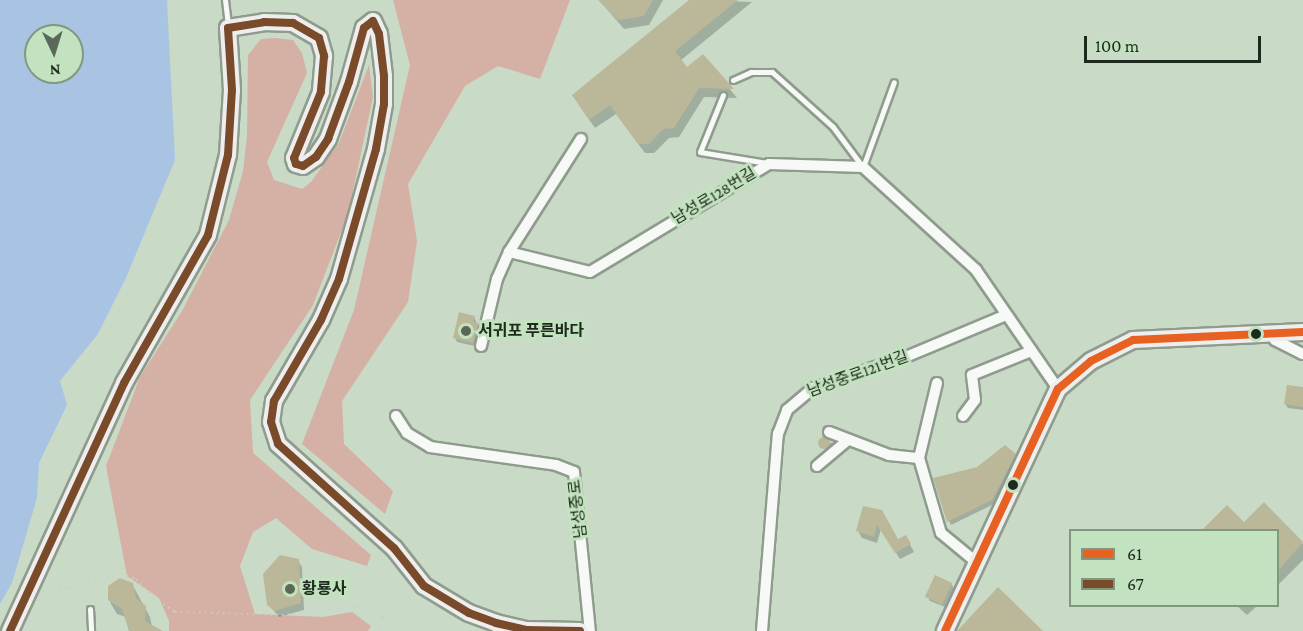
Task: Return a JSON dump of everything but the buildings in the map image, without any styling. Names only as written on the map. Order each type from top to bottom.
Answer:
[{"type":"street","points":[[12,630],[123,383],[208,234],[222,187],[229,144],[232,90],[228,28],[264,22],[293,23],[319,38],[324,56],[321,92],[294,158],[296,164],[303,166],[316,157],[337,120],[368,22],[377,26],[382,51],[384,104],[376,149],[339,279],[321,320],[274,401],[271,422],[278,444],[394,548],[424,586],[469,613],[496,623],[527,630],[580,631]]},
{"type":"street","points":[[480,346],[497,279],[509,252],[581,139]]},
{"type":"street","name":"남성로128번길","points":[[509,252],[590,272],[769,164],[863,167]]},
{"type":"street","points":[[863,167],[976,270],[1058,389]]},
{"type":"street","name":"남성중로121번길","points":[[762,631],[778,434],[787,410],[813,388],[908,356],[1006,315]]},
{"type":"street","points":[[945,631],[1058,389],[1091,361],[1133,340],[1303,332]]},
{"type":"street","points":[[1274,333],[1275,340],[1303,354]]},
{"type":"street","points":[[963,416],[975,400],[972,375],[1031,351]]},
{"type":"street","points":[[937,382],[919,458],[941,533],[976,562]]},
{"type":"street","name":"남성중로","points":[[396,416],[416,441],[455,450],[556,465],[574,472],[590,631]]},
{"type":"street","points":[[829,432],[889,455],[919,458]]},
{"type":"street","points":[[817,466],[848,440]]},
{"type":"lane","points":[[225,0],[228,28]]},
{"type":"lane","points":[[734,80],[752,72],[772,72],[833,127],[863,167]]},
{"type":"lane","points":[[863,167],[894,82]]},
{"type":"lane","points":[[723,95],[700,152],[769,164]]},
{"type":"lane","points":[[90,609],[91,631]]},
{"type":"path","points":[[43,590],[48,593],[121,574],[136,579],[153,598],[175,612],[282,615],[359,606],[383,617]]},
{"type":"path","points":[[380,631],[383,617],[409,589]]},
{"type":"shaded area","points":[[393,0],[570,0],[540,79],[498,66],[465,86],[408,184],[417,241],[408,302],[342,401],[344,444],[393,491],[385,514],[302,444],[354,310],[410,65]]},
{"type":"shaded area","points":[[261,39],[293,40],[302,53],[307,73],[267,162],[274,180],[302,189],[311,182],[339,143],[369,65],[373,97],[348,214],[313,305],[250,400],[253,453],[371,555],[367,566],[312,549],[276,518],[253,532],[240,566],[255,614],[323,617],[352,612],[371,626],[368,631],[169,631],[169,621],[159,598],[127,576],[106,466],[140,377],[182,311],[229,220],[243,171],[247,136],[248,55]]},
{"type":"water","points":[[0,0],[167,0],[175,160],[126,278],[98,334],[60,381],[67,405],[39,463],[37,498],[12,583],[0,604]]},
{"type":"transit line","name":"67","points":[[10,631],[124,383],[208,235],[228,155],[232,90],[228,28],[264,22],[293,23],[319,38],[324,56],[321,92],[294,158],[296,164],[303,166],[316,157],[328,139],[349,82],[364,28],[373,21],[379,34],[384,76],[384,104],[376,149],[339,279],[321,320],[274,401],[271,422],[278,444],[394,548],[424,586],[469,613],[496,623],[527,630],[580,631]]},
{"type":"transit line","name":"61","points":[[945,631],[1058,389],[1091,361],[1133,340],[1303,332]]},
{"type":"place","name":"서귀포 푸른바다","points":[[466,331]]},
{"type":"place","name":"황룡사","points":[[290,589]]}]
